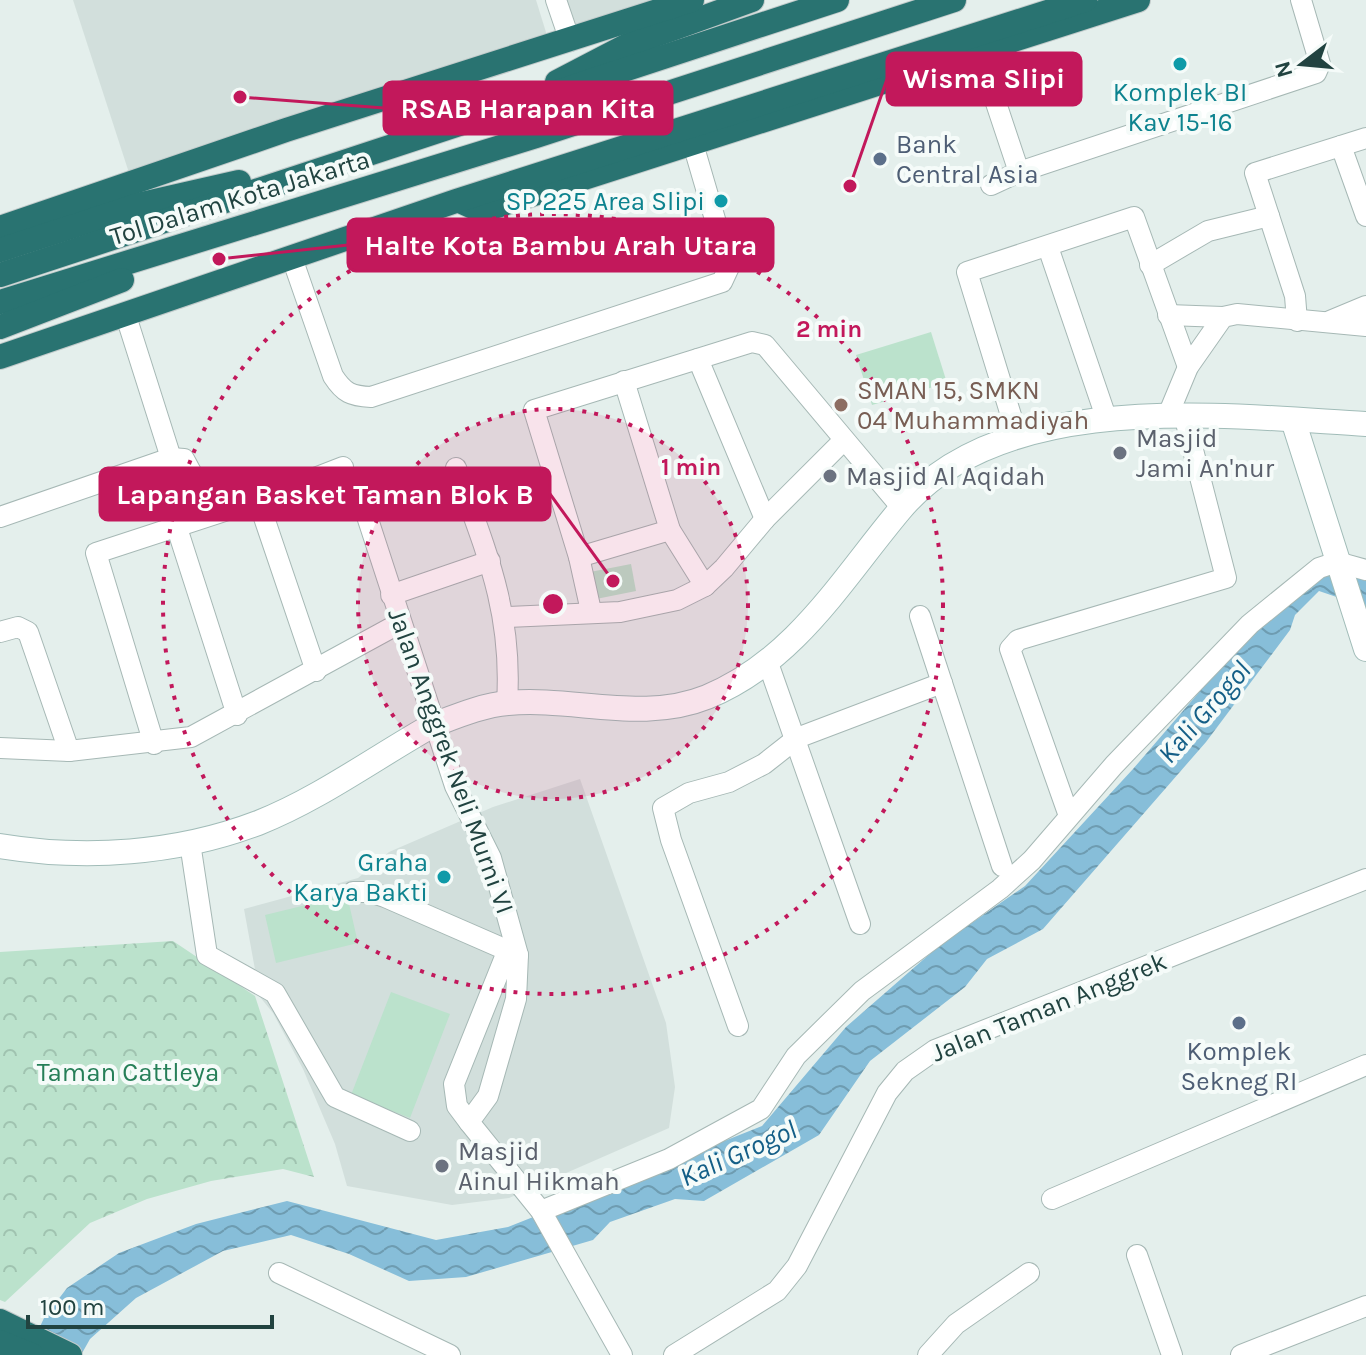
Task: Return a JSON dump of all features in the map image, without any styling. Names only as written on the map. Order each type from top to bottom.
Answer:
[{"type":"highway","points":[[0,228],[300,126],[692,0]]},
{"type":"highway","points":[[525,103],[599,58],[752,0]]},
{"type":"highway","name":"Tol Dalam Kota Jakarta","points":[[0,275],[266,185],[837,0]]},
{"type":"highway","name":"Tol Dalam Kota Jakarta","points":[[0,302],[954,0]]},
{"type":"highway","points":[[0,357],[456,201],[825,88],[1085,0]]},
{"type":"highway","points":[[456,201],[473,207],[497,206],[693,144],[825,88],[859,92],[1138,0]]},
{"type":"highway","points":[[825,88],[859,92]]},
{"type":"highway","points":[[0,250],[202,188],[234,182],[266,185]]},
{"type":"highway","points":[[0,327],[179,259],[253,224]]},
{"type":"highway","points":[[7,1335],[32,1355]]},
{"type":"highway","points":[[7,1335],[70,1355]]},
{"type":"street","points":[[556,0],[570,41]]},
{"type":"street","points":[[991,185],[1019,172],[1316,73],[1320,64],[1301,0]]},
{"type":"street","points":[[979,52],[1019,172]]},
{"type":"street","points":[[1297,321],[1295,296],[1255,173],[1366,138]]},
{"type":"street","points":[[292,258],[333,376],[342,391],[371,397],[722,282],[729,267],[693,144]]},
{"type":"street","points":[[1341,146],[1366,216]]},
{"type":"street","points":[[1150,265],[1208,231],[1269,216]]},
{"type":"street","points":[[1017,435],[967,272],[1134,217],[1188,367]]},
{"type":"street","points":[[1048,247],[1107,420]]},
{"type":"street","points":[[1326,323],[1366,306]]},
{"type":"street","points":[[125,313],[171,458]]},
{"type":"street","points":[[1168,315],[1223,317],[1237,314],[1366,326]]},
{"type":"street","points":[[1069,816],[1010,649],[1018,640],[1226,578],[1176,415],[1188,367],[1223,317]]},
{"type":"street","points":[[591,611],[579,557],[534,410],[752,342],[765,345],[902,508]]},
{"type":"street","points":[[698,359],[765,519]]},
{"type":"street","points":[[624,381],[670,530],[705,586]]},
{"type":"street","points":[[0,846],[67,854],[158,849],[190,843],[259,822],[292,807],[433,725],[507,703],[660,709],[706,698],[768,663],[808,626],[902,508],[951,464],[1017,435],[1107,420],[1176,415],[1366,424]]},
{"type":"street","points":[[1293,420],[1366,649]]},
{"type":"street","points":[[506,617],[649,608],[677,600],[705,586],[746,545],[765,519],[843,441]]},
{"type":"street","points":[[0,517],[171,458],[184,459],[199,487]]},
{"type":"street","points":[[154,744],[96,553],[258,500],[343,467]]},
{"type":"street","points":[[456,468],[490,561],[506,617],[507,703]]},
{"type":"street","name":"Jalan Anggrek Neli Murni VI","points":[[361,498],[433,725],[457,791],[491,858],[512,954],[516,999],[488,1096],[469,1122]]},
{"type":"street","points":[[258,500],[316,671]]},
{"type":"street","points":[[177,528],[237,715]]},
{"type":"street","points":[[579,557],[670,530]]},
{"type":"street","points":[[391,595],[490,561]]},
{"type":"street","points":[[541,1211],[669,1159],[761,1109],[796,1056],[862,991],[1000,889],[1032,860],[1069,816],[1241,632],[1309,574],[1338,566],[1366,570]]},
{"type":"street","points":[[920,616],[1002,866]]},
{"type":"street","points":[[0,748],[69,751],[154,744],[191,737],[237,715],[400,623]]},
{"type":"street","points":[[0,632],[18,627],[28,632],[69,751]]},
{"type":"street","points":[[768,663],[797,738],[860,924]]},
{"type":"street","points":[[738,1026],[671,840],[663,808],[689,793],[729,782],[764,764],[797,738],[942,683]]},
{"type":"street","points":[[190,843],[207,955],[275,993],[335,1097],[410,1131]]},
{"type":"street","name":"Jalan Taman Anggrek","points":[[674,1355],[777,1291],[797,1266],[887,1093],[905,1071],[935,1050],[1366,879]]},
{"type":"street","points":[[353,892],[370,892],[385,897],[512,954],[454,1084],[457,1106],[541,1211],[622,1355]]},
{"type":"street","points":[[1052,1199],[1366,1065]]},
{"type":"street","points":[[1137,1255],[1172,1355]]},
{"type":"street","points":[[279,1273],[450,1355]]},
{"type":"street","points":[[928,1355],[956,1324],[1029,1273]]},
{"type":"street","points":[[1241,1355],[1285,1335],[1366,1306]]},
{"type":"street","points":[[1285,1335],[1292,1355]]},
{"type":"shaded area","points":[[73,0],[536,0],[549,42],[130,176]]},
{"type":"shaded area","points":[[561,0],[664,0],[582,29],[571,21]]},
{"type":"shaded area","points":[[580,779],[666,1023],[675,1087],[669,1128],[509,1198],[452,1205],[347,1186],[335,1144],[303,1069],[273,1013],[260,997],[244,909],[358,878],[389,852],[493,807]]},
{"type":"green space","points":[[931,332],[947,383],[872,405],[856,355]]},
{"type":"green space","points":[[631,564],[636,591],[596,599],[590,572]]},
{"type":"green space","points":[[347,895],[358,943],[276,963],[265,915]]},
{"type":"green space","name":"Taman Cattleya","points":[[173,941],[255,996],[314,1177],[283,1169],[211,1181],[147,1199],[90,1223],[5,1302],[0,1300],[0,952]]},
{"type":"green space","points":[[391,992],[450,1014],[410,1118],[351,1095]]},
{"type":"water","name":"Kali Grogol","points":[[1321,572],[1348,573],[1366,581],[1366,607],[1319,591],[1295,615],[1290,630],[1206,742],[1043,929],[987,959],[965,987],[870,1061],[819,1135],[704,1201],[675,1199],[610,1222],[593,1240],[466,1277],[409,1281],[349,1254],[291,1235],[223,1251],[136,1298],[90,1339],[81,1355],[27,1355],[44,1318],[67,1288],[119,1253],[196,1224],[287,1201],[436,1240],[508,1227],[762,1126],[846,1027],[940,945],[1025,886],[1133,769],[1268,612]]},
{"type":"place","name":"Komplek BI Kav 15-16","points":[[1180,64]]},
{"type":"place","name":"RSAB Harapan Kita","points":[[240,97]]},
{"type":"place","name":"Bank Central Asia","points":[[880,159]]},
{"type":"place","name":"Wisma Slipi","points":[[850,186]]},
{"type":"place","name":"SP 225 Area Slipi","points":[[721,201]]},
{"type":"place","name":"Halte Kota Bambu Arah Utara","points":[[219,259]]},
{"type":"place","name":"SMAN 15, SMKN 04 Muhammadiyah","points":[[841,405]]},
{"type":"place","name":"Masjid Jami An'nur","points":[[1120,453]]},
{"type":"place","name":"Masjid Al Aqidah","points":[[830,476]]},
{"type":"place","name":"Lapangan Basket Taman Blok B","points":[[613,581]]},
{"type":"place","name":"Graha Karya Bakti","points":[[444,877]]},
{"type":"place","name":"Komplek Sekneg RI","points":[[1239,1023]]},
{"type":"place","name":"Masjid Ainul Hikmah","points":[[442,1166]]}]
